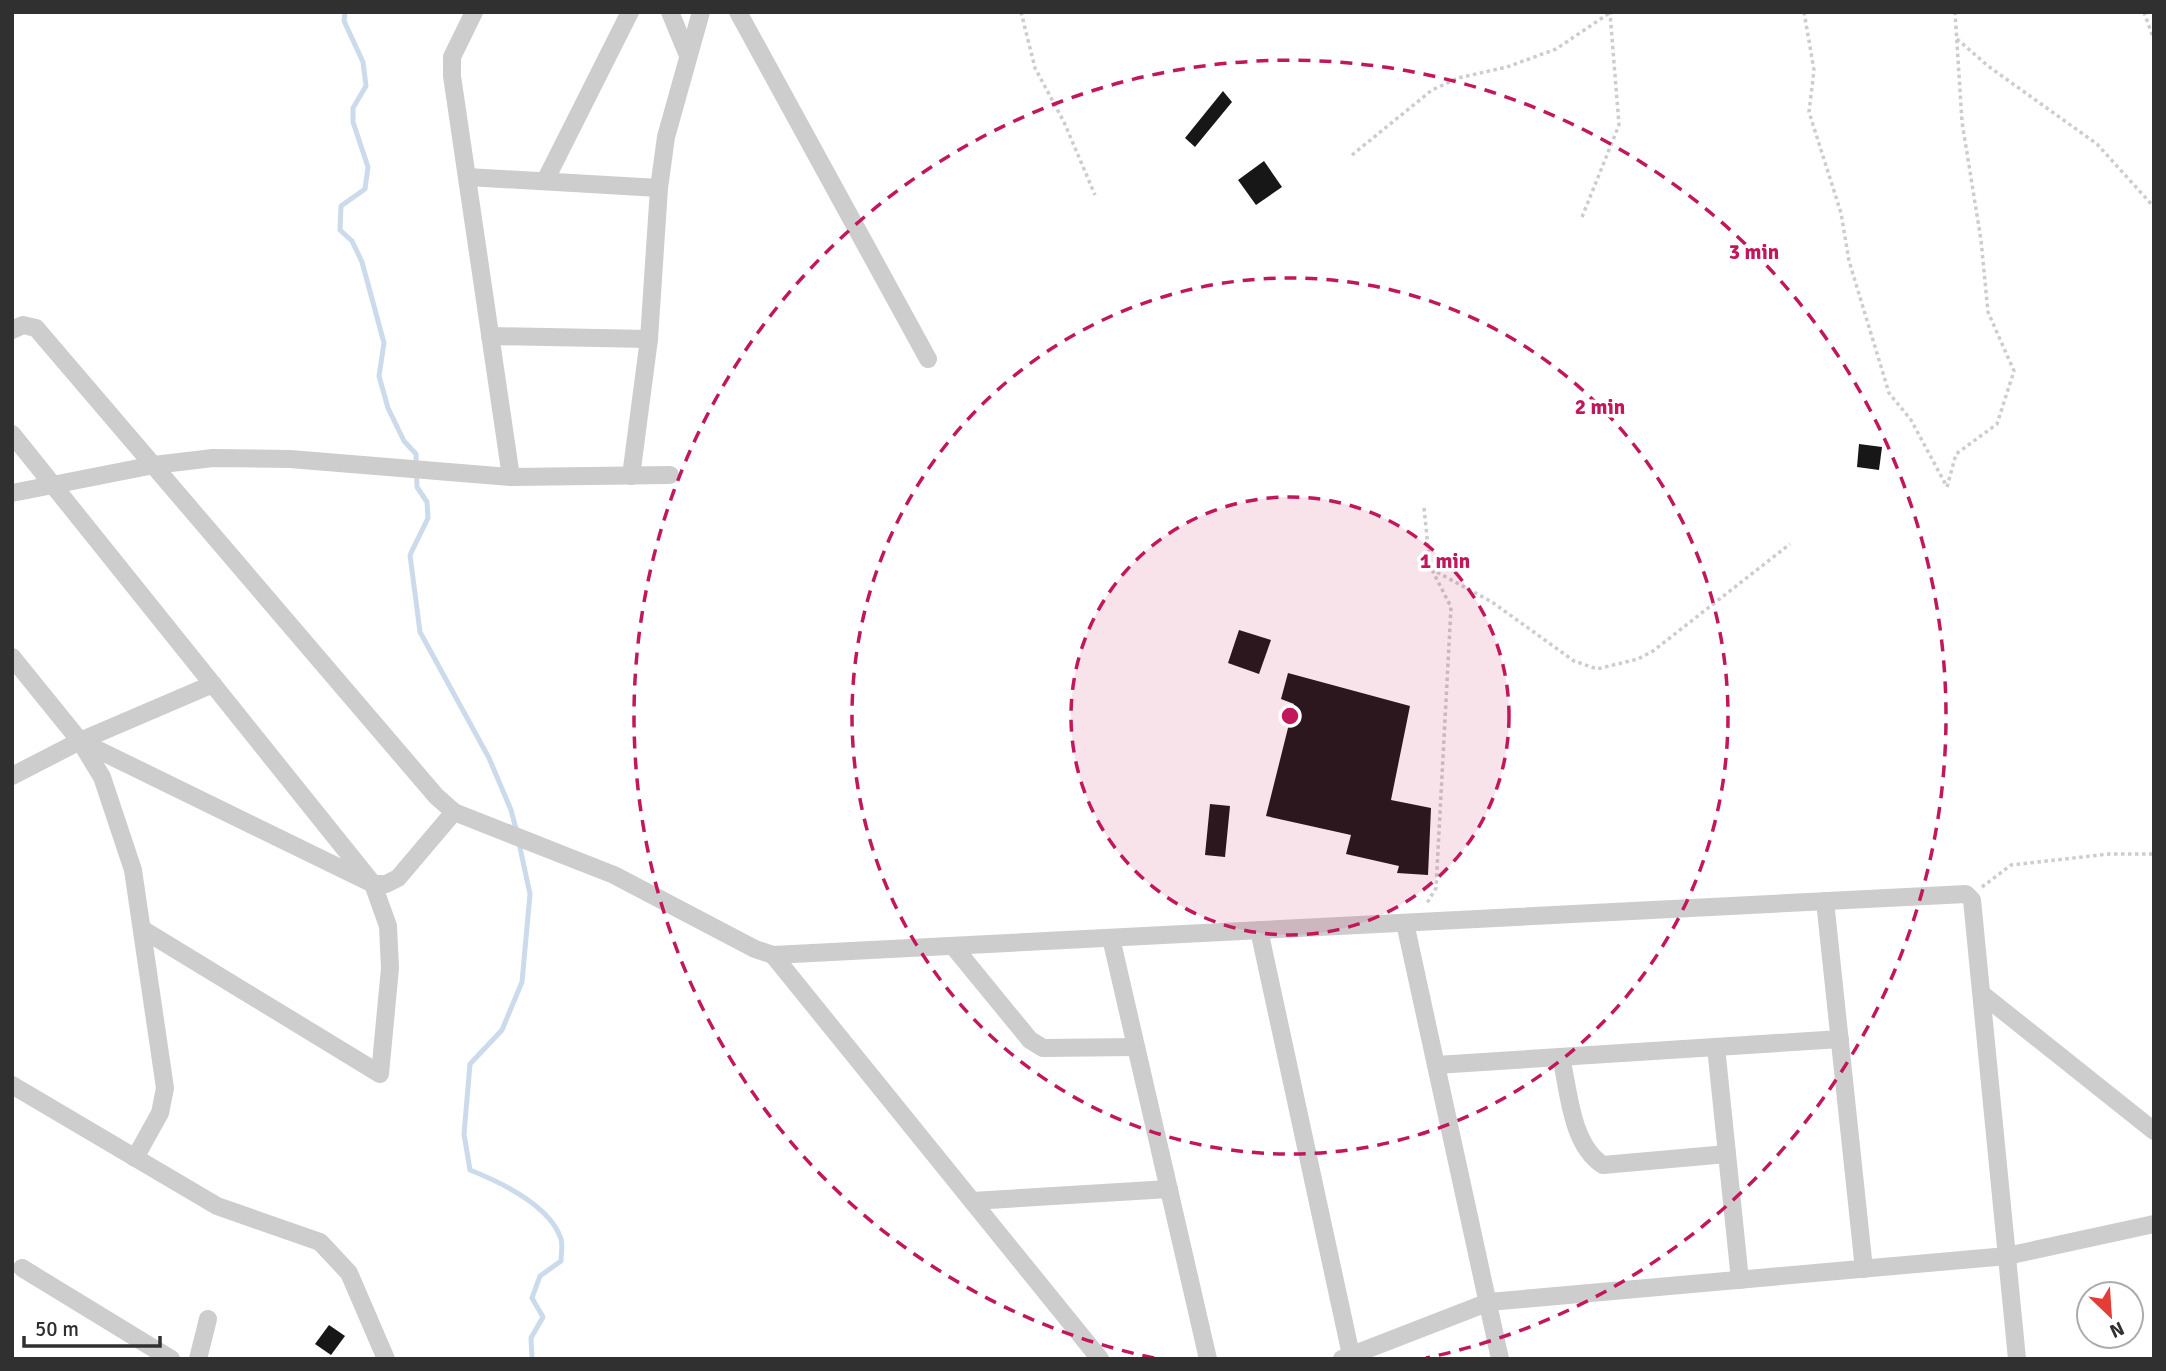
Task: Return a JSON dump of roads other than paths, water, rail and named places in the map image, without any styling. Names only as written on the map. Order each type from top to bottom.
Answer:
[{"type":"street","points":[[474,12],[452,57],[452,76],[511,477]]},
{"type":"street","points":[[545,181],[630,12]]},
{"type":"street","points":[[670,12],[687,53]]},
{"type":"street","points":[[631,476],[649,339],[659,188],[666,136],[687,53],[701,12]]},
{"type":"street","points":[[738,12],[928,359]]},
{"type":"street","points":[[467,177],[659,188]]},
{"type":"street","points":[[12,330],[23,325],[36,328],[436,796],[454,812],[614,875],[755,949],[773,955],[1966,894],[1972,900],[2017,1359]]},
{"type":"street","points":[[490,336],[649,339]]},
{"type":"street","points":[[12,434],[373,884],[388,926],[390,968],[380,1074],[142,929]]},
{"type":"street","points":[[12,493],[154,465],[213,458],[290,459],[511,477],[670,475]]},
{"type":"street","points":[[12,657],[79,741],[102,777],[118,818],[133,870],[165,1088],[160,1113],[135,1157]]},
{"type":"street","points":[[12,776],[79,741],[213,684]]},
{"type":"street","points":[[79,741],[373,884],[386,884],[398,878],[454,812]]},
{"type":"street","points":[[1825,901],[1864,1269]]},
{"type":"street","points":[[1412,923],[1436,1065],[1500,1359]]},
{"type":"street","points":[[1259,930],[1346,1357],[1489,1302],[2007,1256],[2154,1224]]},
{"type":"street","points":[[1111,938],[1208,1359]]},
{"type":"street","points":[[953,946],[1030,1040],[1043,1048],[1136,1047]]},
{"type":"street","points":[[773,955],[1100,1359]]},
{"type":"street","points":[[1982,994],[2154,1130]]},
{"type":"street","points":[[1436,1065],[1840,1039]]},
{"type":"street","points":[[1716,1047],[1740,1280]]},
{"type":"street","points":[[1561,1057],[1582,1146],[1592,1158],[1603,1165],[1727,1154]]},
{"type":"street","points":[[12,1085],[237,1215],[282,1227],[320,1242],[349,1273],[386,1359]]},
{"type":"street","points":[[972,1201],[1169,1189]]},
{"type":"street","points":[[22,1268],[171,1359]]},
{"type":"street","points":[[185,1359],[200,1353],[208,1319]]},
{"type":"waterway","points":[[345,12],[344,21],[363,62],[366,86],[353,108],[353,122],[368,167],[365,189],[341,206],[340,230],[352,241],[362,262],[384,343],[379,376],[388,408],[404,441],[416,454],[417,487],[427,502],[428,518],[410,555],[420,632],[489,758],[511,810],[517,833]]},
{"type":"waterway","points":[[519,843],[530,894],[522,982],[502,1030],[470,1064],[464,1134],[470,1170],[509,1188],[535,1205],[555,1227],[561,1239],[561,1261],[540,1276],[532,1298],[543,1317],[531,1338],[532,1359]]}]
